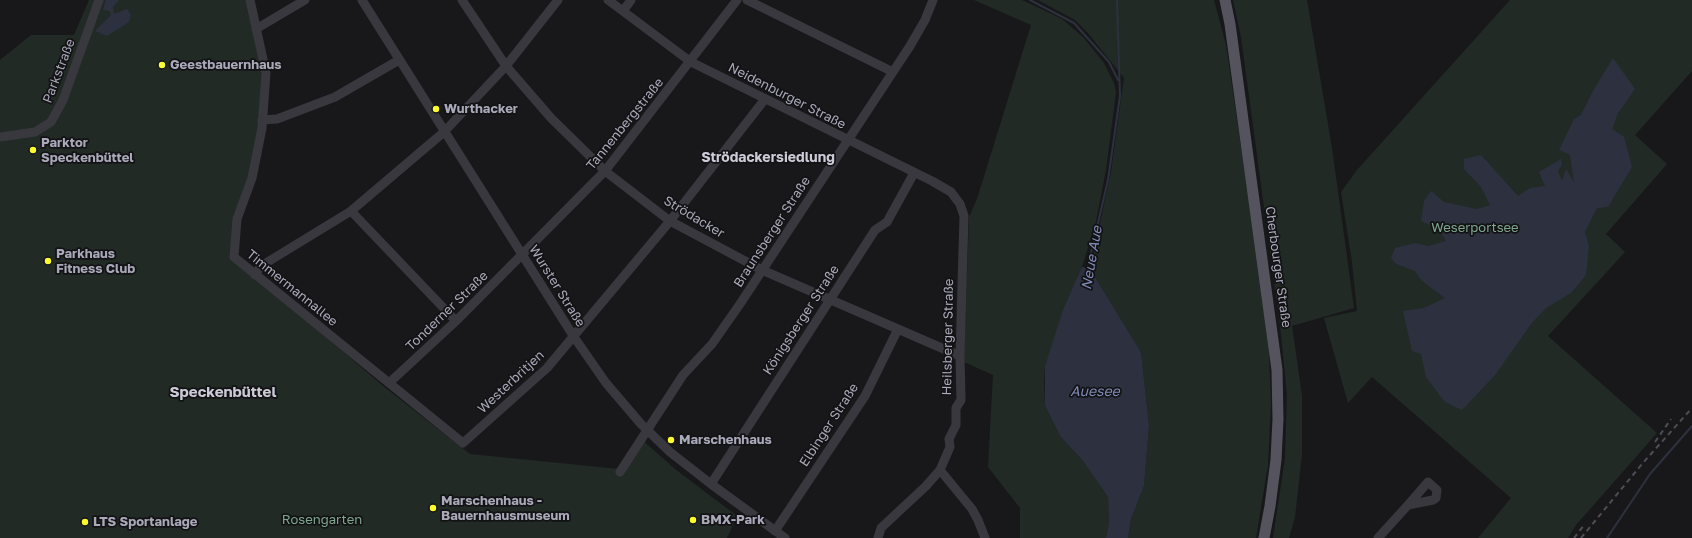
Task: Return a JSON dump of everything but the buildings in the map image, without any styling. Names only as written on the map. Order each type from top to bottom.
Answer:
[{"type":"main road","name":"Cherbourger Straße","points":[[1225,0],[1230,24],[1277,370],[1278,419],[1276,460],[1264,538]]},
{"type":"street","name":"Parkstraße","points":[[0,137],[35,132],[51,122],[63,100],[99,0]]},
{"type":"street","name":"Timmermannallee","points":[[250,0],[266,73],[262,120],[252,178],[237,218],[234,257],[463,443]]},
{"type":"street","points":[[256,28],[305,0]]},
{"type":"street","name":"Wurster Straße","points":[[362,0],[574,337],[606,383],[648,431],[711,484],[785,538]]},
{"type":"street","name":"Strödacker","points":[[462,0],[506,66],[551,118],[605,171],[670,221],[762,270],[960,356]]},
{"type":"street","points":[[255,275],[261,266],[351,211],[444,132],[506,66],[558,0]]},
{"type":"street","name":"Neidenburger Straße","points":[[608,0],[691,62],[951,192],[960,204]]},
{"type":"street","points":[[623,11],[631,0]]},
{"type":"street","name":"Tannenbergstraße","points":[[523,256],[605,171],[691,62],[737,0]]},
{"type":"street","points":[[747,0],[893,72]]},
{"type":"street","name":"Braunsberger Straße","points":[[648,431],[683,375],[712,344],[893,72],[925,20],[933,0]]},
{"type":"street","points":[[262,120],[277,119],[335,97],[399,60]]},
{"type":"street","name":"Westerbritjen","points":[[463,443],[547,368],[670,221],[765,99]]},
{"type":"street","name":"Königsberger Straße","points":[[711,484],[875,230],[887,222],[914,173]]},
{"type":"street","name":"Heilsberger Straße","points":[[878,538],[881,528],[926,486],[940,470],[950,447],[949,439],[956,425],[956,408],[961,400],[960,356],[964,216],[960,204]]},
{"type":"street","points":[[351,211],[456,321]]},
{"type":"street","name":"Tonderner Straße","points":[[389,383],[523,256]]},
{"type":"street","name":"Elbinger Straße","points":[[775,531],[865,396],[898,329]]},
{"type":"street","points":[[620,472],[648,431]]},
{"type":"street","points":[[940,470],[972,509],[985,538]]},
{"type":"street","points":[[1378,538],[1408,505]]},
{"type":"green space","name":"Rosengarten","points":[[89,0],[248,0],[265,73],[261,128],[233,257],[383,386],[470,454],[619,469],[640,438],[675,469],[737,516],[727,538],[0,538],[0,60],[31,35],[74,35]]},
{"type":"green space","points":[[974,0],[1022,0],[1062,19],[1083,37],[1104,63],[1114,83],[1116,92],[1106,170],[1096,221],[1082,267],[1045,366],[1044,382],[1045,406],[1060,436],[1083,461],[1108,497],[1109,523],[1106,538],[1020,538],[1020,508],[988,467],[993,375],[964,362],[969,217],[977,199],[1031,25]]},
{"type":"green space","points":[[1038,0],[1214,0],[1226,45],[1268,329],[1271,404],[1268,465],[1256,538],[1128,538],[1131,519],[1144,486],[1149,425],[1141,352],[1090,269],[1111,172],[1124,78],[1088,33],[1075,20]]},
{"type":"green space","points":[[1233,0],[1307,0],[1332,148],[1354,308],[1292,326],[1302,396],[1302,454],[1295,517],[1289,538],[1273,538],[1285,458],[1287,395],[1280,325],[1241,37]]},
{"type":"green space","name":"Weserportsee","points":[[1510,0],[1692,0],[1692,71],[1635,135],[1667,164],[1606,234],[1625,252],[1548,336],[1657,433],[1576,525],[1568,538],[1478,538],[1511,498],[1372,377],[1348,403],[1324,318],[1357,311],[1352,262],[1341,192],[1357,170]]},
{"type":"water","points":[[106,0],[119,0],[113,7],[114,14],[127,9],[131,15],[129,22],[107,36],[95,31],[111,15],[110,11],[103,10]]},
{"type":"water","name":"Weserportsee","points":[[1613,58],[1635,89],[1618,113],[1612,129],[1624,137],[1632,167],[1608,207],[1597,208],[1585,232],[1589,246],[1586,275],[1571,293],[1546,308],[1531,324],[1495,375],[1462,410],[1445,402],[1426,377],[1421,354],[1412,351],[1403,311],[1424,308],[1445,298],[1422,281],[1415,271],[1396,264],[1391,258],[1395,248],[1415,243],[1428,246],[1446,241],[1439,229],[1421,221],[1424,201],[1431,191],[1444,202],[1477,209],[1490,205],[1481,187],[1464,169],[1464,159],[1481,155],[1518,196],[1530,188],[1545,186],[1539,172],[1561,159],[1562,165],[1558,171],[1562,181],[1566,169],[1574,182],[1570,155],[1559,150],[1574,119],[1581,115],[1593,91]]},
{"type":"water","name":"Auesee","points":[[1082,267],[1090,269],[1141,352],[1149,425],[1144,486],[1131,519],[1128,538],[1106,538],[1109,523],[1108,497],[1083,461],[1060,436],[1045,406],[1045,366],[1063,310]]},
{"type":"waterway","points":[[1030,0],[1074,23],[1109,62],[1118,80]]},
{"type":"waterway","name":"Neue Aue","points":[[1087,270],[1108,180],[1120,96],[1117,0]]},
{"type":"waterway","points":[[1607,538],[1650,474],[1692,426]]},
{"type":"railway","points":[[1581,538],[1642,464],[1692,408]]},
{"type":"railway","points":[[1655,442],[1671,419]]},
{"type":"railway","points":[[1574,538],[1585,524]]},
{"type":"place","name":"Geestbauernhaus","points":[[162,65]]},
{"type":"place","name":"Wurthacker","points":[[436,109]]},
{"type":"place","name":"Parktor Speckenbüttel","points":[[33,150]]},
{"type":"place","name":"Parkhaus Fitness Club","points":[[48,261]]},
{"type":"place","name":"Marschenhaus","points":[[671,440]]},
{"type":"place","name":"Marschenhaus - Bauernhausmuseum","points":[[433,508]]},
{"type":"place","name":"BMX-Park","points":[[693,520]]},
{"type":"place","name":"LTS Sportanlage","points":[[85,522]]},
{"type":"district","name":"Strödackersiedlung","points":[[768,158]]},
{"type":"district","name":"Speckenbüttel","points":[[223,392]]}]
